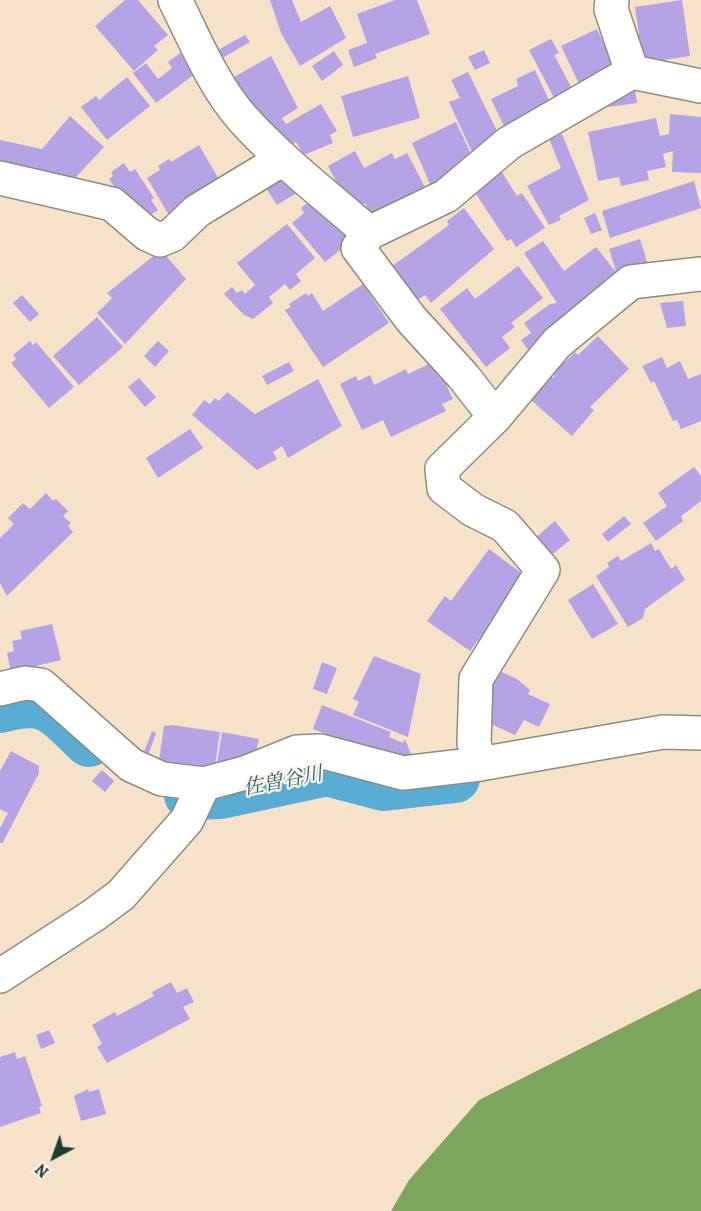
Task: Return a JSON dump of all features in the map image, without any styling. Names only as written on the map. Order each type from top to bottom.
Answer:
[{"type":"street","points":[[175,0],[217,83],[242,118],[284,159],[369,233]]},
{"type":"street","points":[[612,0],[611,9],[632,72]]},
{"type":"street","points":[[495,417],[463,376],[411,319],[358,248],[369,233],[446,195],[509,143],[632,72],[701,86]]},
{"type":"street","points":[[0,178],[112,204],[147,234],[160,240],[172,235],[197,211],[284,159]]},
{"type":"street","points":[[480,764],[474,742],[476,679],[543,570],[505,526],[473,510],[444,488],[442,469],[495,417],[557,343],[631,282],[701,274]]},
{"type":"street","points":[[0,689],[25,683],[41,685],[131,765],[200,793]]},
{"type":"street","points":[[4,965],[94,915],[121,895],[187,820],[200,793],[297,752],[320,751],[403,772],[480,764],[663,732],[701,733]]},
{"type":"green space","points":[[701,988],[701,1211],[391,1211],[409,1180],[479,1100]]},
{"type":"building","points":[[125,0],[138,0],[168,35],[154,46],[158,50],[134,71],[95,26]]},
{"type":"building","points":[[270,0],[292,0],[301,22],[330,6],[346,38],[300,66],[281,33]]},
{"type":"building","points":[[395,0],[417,0],[430,34],[375,54],[377,58],[354,67],[348,50],[367,43],[357,14]]},
{"type":"building","points":[[682,0],[690,56],[643,63],[633,35],[639,34],[635,7]]},
{"type":"building","points":[[597,29],[618,73],[582,90],[561,46]]},
{"type":"building","points":[[245,35],[250,42],[219,60],[214,52]]},
{"type":"building","points":[[551,39],[559,53],[554,55],[576,96],[558,105],[529,50]]},
{"type":"building","points":[[484,50],[490,63],[475,70],[468,57]]},
{"type":"building","points":[[334,51],[343,65],[322,81],[312,66]]},
{"type":"building","points":[[180,53],[195,74],[156,103],[133,73],[146,63],[158,79],[172,68],[168,62]]},
{"type":"building","points":[[271,56],[298,108],[282,118],[286,124],[321,104],[337,131],[330,135],[333,143],[304,155],[296,142],[286,149],[272,125],[264,129],[234,77]]},
{"type":"building","points":[[535,70],[553,109],[506,130],[491,99],[518,86],[516,79]]},
{"type":"building","points":[[468,72],[501,139],[472,152],[449,102],[460,98],[451,80]]},
{"type":"building","points":[[408,76],[420,118],[353,137],[341,96]]},
{"type":"building","points":[[127,77],[150,106],[107,140],[81,107],[96,96],[99,100]]},
{"type":"building","points":[[635,90],[637,103],[601,108],[600,95]]},
{"type":"building","points":[[670,114],[701,117],[701,173],[672,172],[673,151],[663,154],[666,167],[647,171],[649,180],[621,186],[619,177],[598,181],[588,132],[656,118],[660,136],[669,134]]},
{"type":"building","points":[[70,116],[104,147],[76,177],[36,175],[0,166],[0,140],[42,149]]},
{"type":"building","points":[[456,122],[474,160],[433,191],[412,143]]},
{"type":"building","points":[[562,134],[589,200],[559,216],[561,220],[549,225],[527,186],[561,168],[549,139]]},
{"type":"building","points":[[199,145],[220,181],[170,217],[147,178],[160,170],[158,166],[169,159],[171,162]]},
{"type":"building","points":[[355,151],[364,168],[392,153],[395,159],[407,153],[426,189],[372,218],[365,203],[351,210],[328,166]]},
{"type":"building","points":[[124,163],[130,172],[135,169],[154,198],[151,200],[158,210],[144,219],[132,213],[109,179],[113,176],[111,172]]},
{"type":"building","points":[[498,166],[517,196],[522,193],[545,228],[516,247],[511,239],[507,241],[470,185]]},
{"type":"building","points":[[288,173],[310,185],[277,205],[266,188]]},
{"type":"building","points":[[694,181],[701,208],[610,238],[602,211]]},
{"type":"building","points":[[317,194],[353,240],[325,262],[292,223],[304,213],[301,208]]},
{"type":"building","points":[[464,208],[494,249],[431,303],[425,295],[412,303],[388,269],[449,225],[447,221]]},
{"type":"building","points":[[595,213],[602,230],[591,234],[584,218]]},
{"type":"building","points":[[287,224],[315,258],[296,274],[301,281],[290,290],[285,284],[269,297],[273,303],[253,319],[244,315],[224,294],[232,287],[237,293],[242,290],[245,294],[255,285],[237,263]]},
{"type":"building","points":[[640,239],[650,271],[529,351],[521,340],[531,333],[524,323],[550,304],[557,303],[524,253],[543,241],[564,271],[596,247],[616,272],[609,249]]},
{"type":"building","points":[[161,250],[186,279],[125,344],[97,313],[112,298],[107,293]]},
{"type":"building","points":[[518,266],[543,298],[511,323],[515,327],[502,337],[510,348],[486,367],[440,309],[467,288],[475,299]]},
{"type":"building","points":[[363,284],[389,323],[323,367],[285,310],[291,307],[289,304],[306,293],[308,296],[312,293],[323,311]]},
{"type":"building","points":[[22,295],[39,314],[30,322],[13,303]]},
{"type":"building","points":[[683,301],[686,326],[667,328],[660,303]]},
{"type":"building","points":[[97,317],[123,347],[79,385],[53,356]]},
{"type":"building","points":[[598,336],[629,369],[590,407],[594,410],[572,436],[524,394],[544,371],[553,378],[555,376],[550,372],[563,359],[565,362],[575,352],[578,355]]},
{"type":"building","points":[[30,341],[33,345],[36,342],[74,387],[49,408],[11,363],[16,359],[13,355]]},
{"type":"building","points":[[158,341],[169,351],[155,367],[144,356]]},
{"type":"building","points":[[662,357],[667,368],[680,361],[688,379],[701,374],[701,421],[681,429],[677,420],[673,421],[654,381],[651,383],[642,366]]},
{"type":"building","points":[[435,361],[453,399],[442,404],[446,411],[391,437],[383,420],[362,430],[340,384],[356,376],[358,381],[370,375],[374,385],[406,369],[408,374]]},
{"type":"building","points":[[289,362],[294,371],[267,385],[262,376]]},
{"type":"building","points":[[139,378],[156,397],[145,407],[128,387]]},
{"type":"building","points":[[318,379],[342,426],[288,458],[282,446],[273,452],[277,459],[257,470],[192,415],[204,400],[210,404],[215,398],[219,401],[227,392],[255,414]]},
{"type":"building","points":[[190,429],[203,448],[158,478],[146,458]]},
{"type":"building","points":[[694,467],[701,476],[701,501],[681,516],[683,521],[656,541],[643,523],[667,506],[658,493]]},
{"type":"building","points":[[46,493],[68,511],[63,516],[71,523],[68,526],[73,532],[7,596],[0,583],[0,538],[14,524],[8,518],[23,503],[30,509]]},
{"type":"building","points":[[624,516],[631,524],[608,542],[602,534]]},
{"type":"building","points":[[555,521],[570,540],[549,557],[534,539]]},
{"type":"building","points":[[651,543],[655,551],[659,549],[671,569],[676,565],[685,580],[645,609],[643,618],[628,627],[596,576],[609,567],[607,563],[618,556],[621,561]]},
{"type":"building","points":[[489,549],[524,575],[489,623],[493,626],[481,643],[478,640],[470,651],[427,621],[445,596],[451,601]]},
{"type":"building","points":[[593,584],[618,624],[592,639],[568,600]]},
{"type":"building","points":[[52,624],[61,660],[11,672],[7,653],[14,651],[12,641],[22,639],[20,631]]},
{"type":"building","points":[[374,656],[421,674],[408,737],[353,715],[359,702],[353,699]]},
{"type":"building","points":[[322,662],[337,668],[327,694],[313,689]]},
{"type":"building","points":[[497,670],[517,679],[530,690],[528,694],[550,704],[539,727],[524,720],[515,735],[484,721],[482,703]]},
{"type":"building","points":[[322,705],[391,732],[389,737],[403,743],[405,739],[414,762],[396,762],[313,729]]},
{"type":"building","points":[[172,725],[220,732],[214,772],[158,767],[164,726]]},
{"type":"building","points":[[152,731],[156,733],[149,753],[144,752]]},
{"type":"building","points":[[222,732],[259,739],[254,760],[216,769]]},
{"type":"building","points":[[11,751],[39,766],[39,773],[2,844],[0,828],[8,813],[0,809],[0,771]]},
{"type":"building","points":[[102,770],[114,781],[105,792],[92,781]]},
{"type":"building","points":[[171,982],[177,993],[187,988],[194,1002],[183,1007],[190,1019],[107,1063],[97,1047],[102,1044],[92,1025],[115,1012],[117,1016],[154,996],[152,992]]},
{"type":"building","points":[[49,1030],[55,1043],[41,1049],[36,1035]]},
{"type":"building","points":[[15,1052],[17,1059],[25,1056],[42,1106],[39,1107],[41,1113],[0,1127],[0,1057]]},
{"type":"building","points":[[88,1089],[89,1092],[99,1089],[106,1114],[81,1121],[74,1096]]},
{"type":"waterway","name":"佐曽谷川","points":[[0,708],[30,703],[50,708],[68,721],[89,742]]},
{"type":"waterway","name":"佐曽谷川","points":[[189,795],[220,794],[327,771],[384,786],[455,778]]}]
